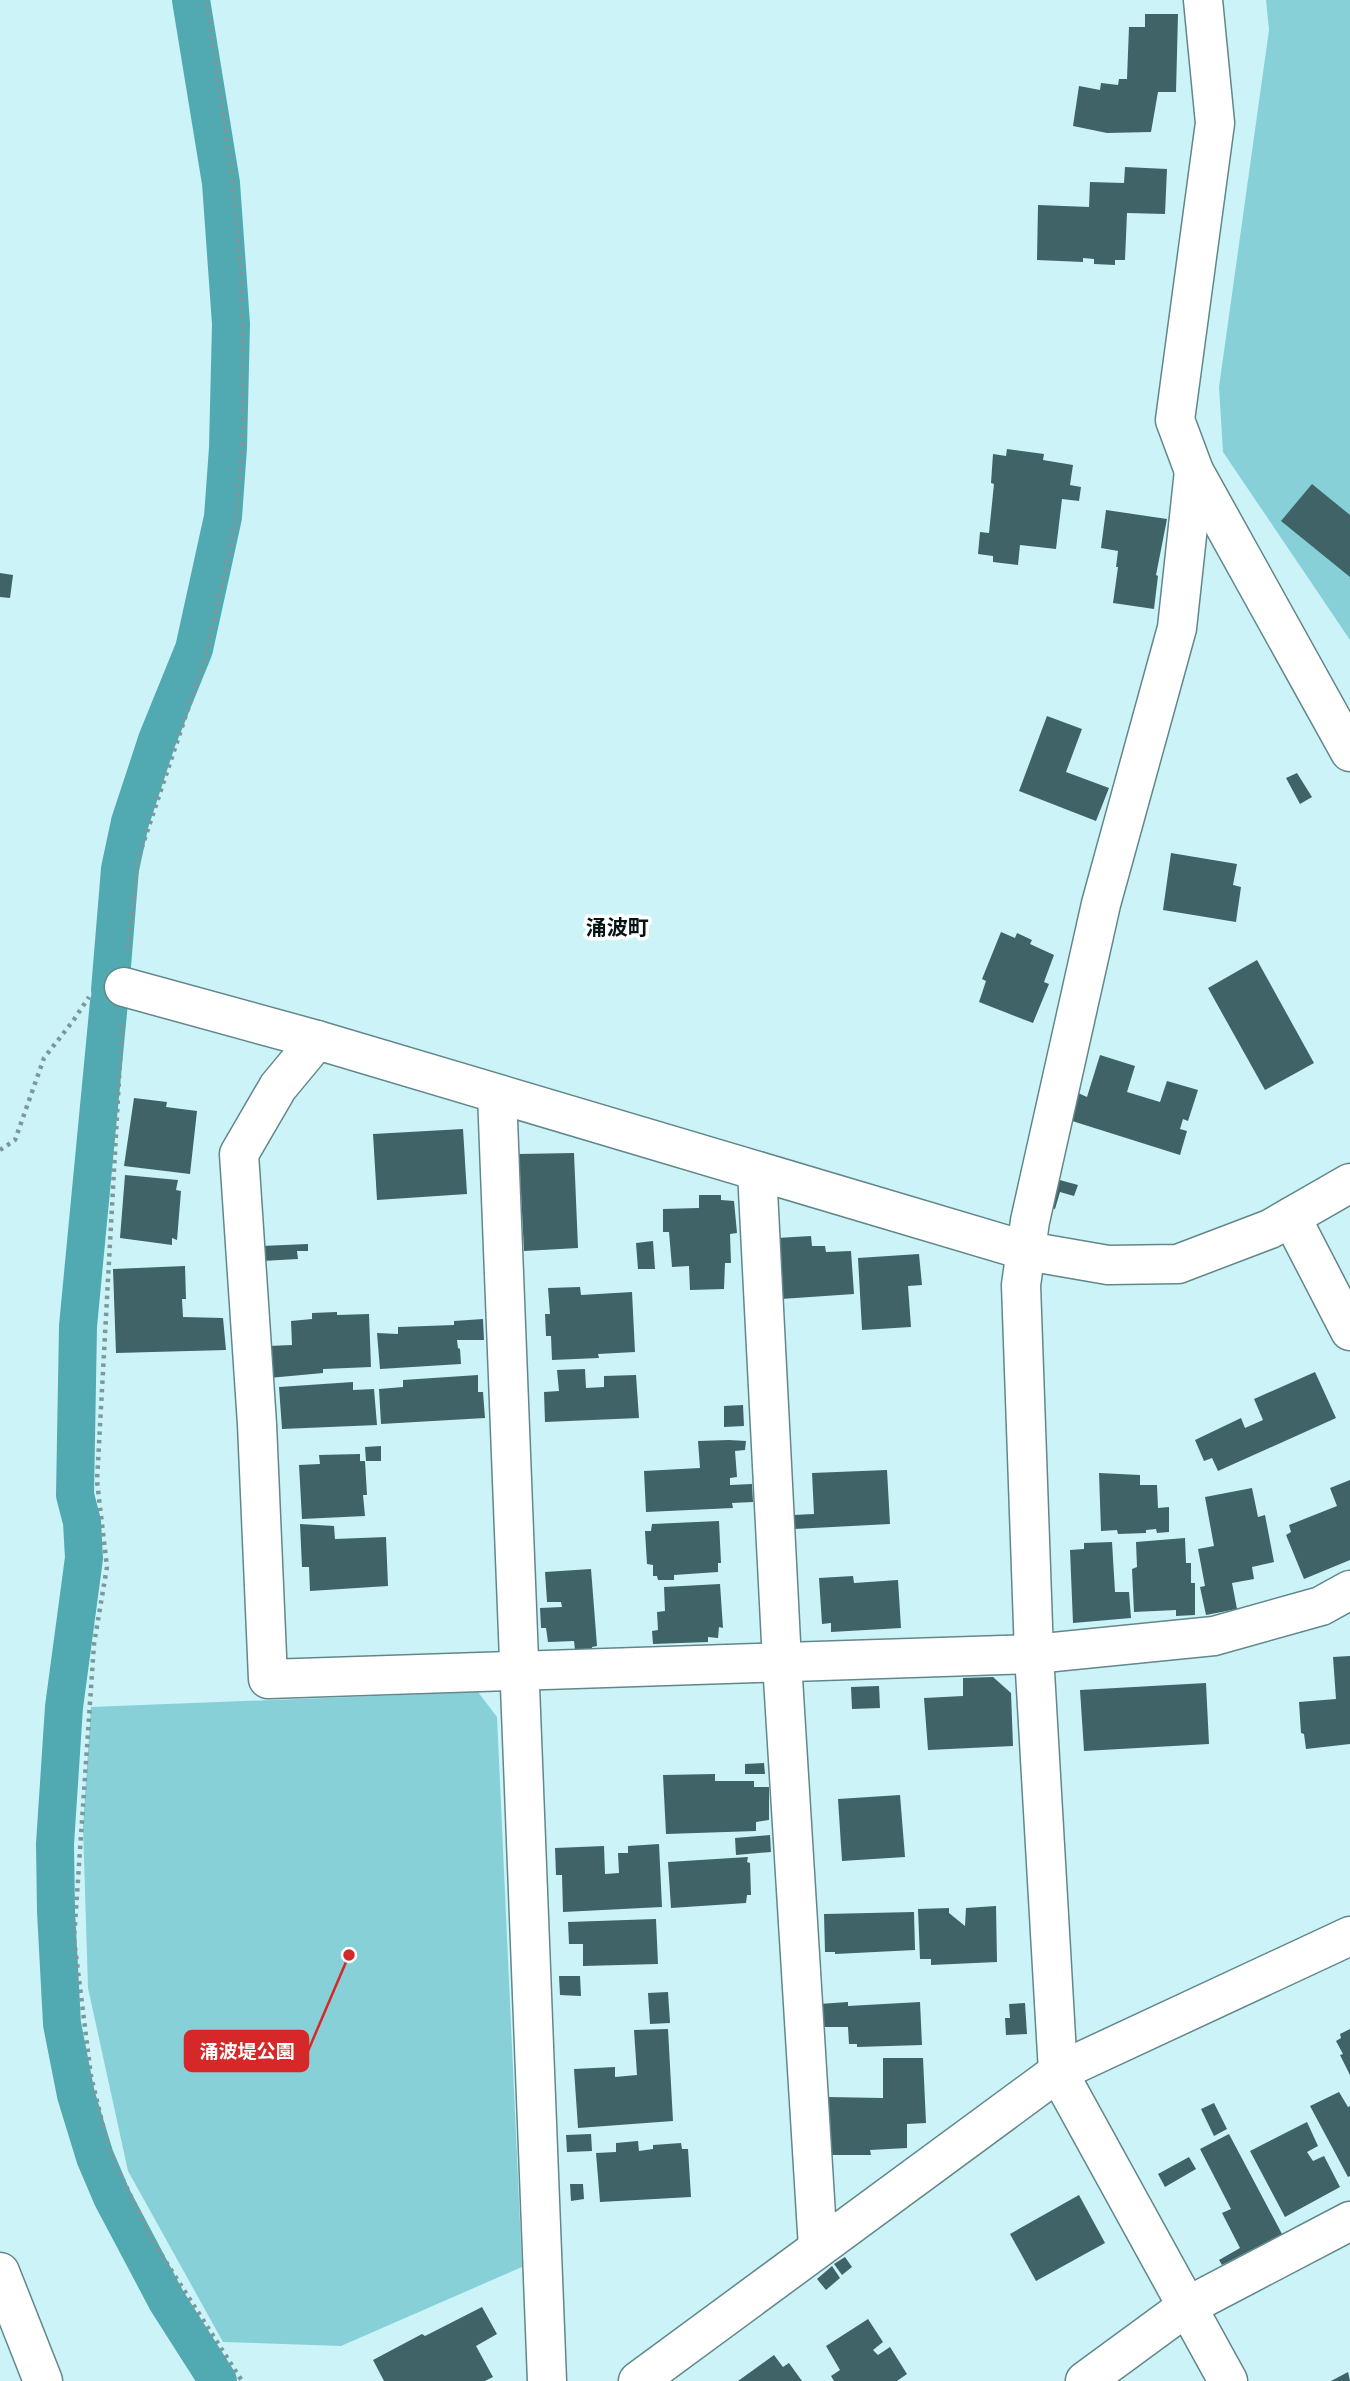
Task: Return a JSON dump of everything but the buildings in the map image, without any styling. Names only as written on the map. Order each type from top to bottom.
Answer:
[{"type":"street","points":[[1203,0],[1214,123],[1175,420],[1194,471],[1350,752]]},
{"type":"street","points":[[1194,471],[1177,628],[1101,904],[1030,1221],[1021,1285],[1034,1654],[1058,2072],[1228,2381]]},
{"type":"street","points":[[124,987],[317,1040],[1027,1251],[1108,1265],[1178,1264],[1269,1229],[1350,1183]]},
{"type":"street","points":[[317,1040],[278,1087],[239,1154],[257,1424],[268,1679],[1034,1654],[1214,1636],[1321,1606],[1350,1590]]},
{"type":"street","points":[[497,1094],[547,2381]]},
{"type":"street","points":[[757,1171],[782,1662],[818,2248]]},
{"type":"street","points":[[1292,1217],[1350,1331]]},
{"type":"street","points":[[638,2381],[1058,2072],[1350,1936]]},
{"type":"street","points":[[1085,2381],[1186,2307],[1350,2221]]},
{"type":"street","points":[[0,2273],[43,2381]]},
{"type":"path","points":[[206,0],[231,167],[241,268],[244,423],[237,509],[206,655],[138,859],[124,987],[97,1481],[107,1567],[94,1644],[74,1939],[91,2076],[109,2151],[152,2241],[242,2381]]},
{"type":"path","points":[[0,1150],[15,1140],[44,1058],[74,1021],[89,996],[124,987]]},
{"type":"shaded area","points":[[1266,0],[1350,0],[1350,640],[1223,452],[1219,387],[1269,30]]},
{"type":"shaded area","points":[[478,1692],[497,1717],[522,2267],[341,2346],[223,2342],[128,2171],[88,1988],[83,1826],[91,1707]]},
{"type":"waterway","points":[[110,990],[120,869],[130,822],[157,740],[194,649],[223,517],[228,448],[231,324],[221,183],[191,0]]},
{"type":"waterway","points":[[109,1002],[78,1326],[75,1495],[82,1522],[84,1558],[64,1707],[55,1844],[62,2024],[76,2095],[95,2157],[112,2197],[167,2301],[218,2381]]},
{"type":"place","name":"涌波堤公園","points":[[349,1955]]},
{"type":"district","name":"涌波町","points":[[617,928]]}]
